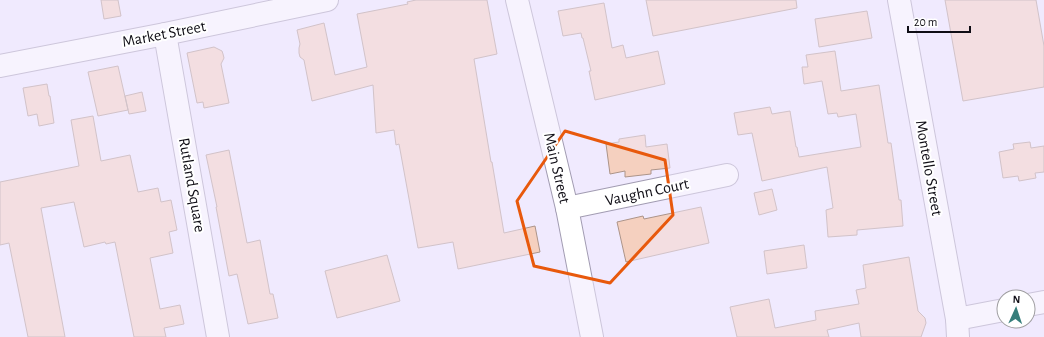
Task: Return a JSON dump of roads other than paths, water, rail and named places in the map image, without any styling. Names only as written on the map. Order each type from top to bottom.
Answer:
[{"type":"main road","name":"Market Street","points":[[0,66],[165,34],[327,0]]},
{"type":"main road","name":"Main Street","points":[[517,0],[567,208],[592,337]]},
{"type":"main road","name":"Montello Street","points":[[899,0],[957,328]]},
{"type":"main road","name":"Rutland Square","points":[[165,34],[218,337]]},
{"type":"main road","name":"Vaughn Court","points":[[567,208],[726,175]]},
{"type":"main road","points":[[957,328],[996,313]]}]
